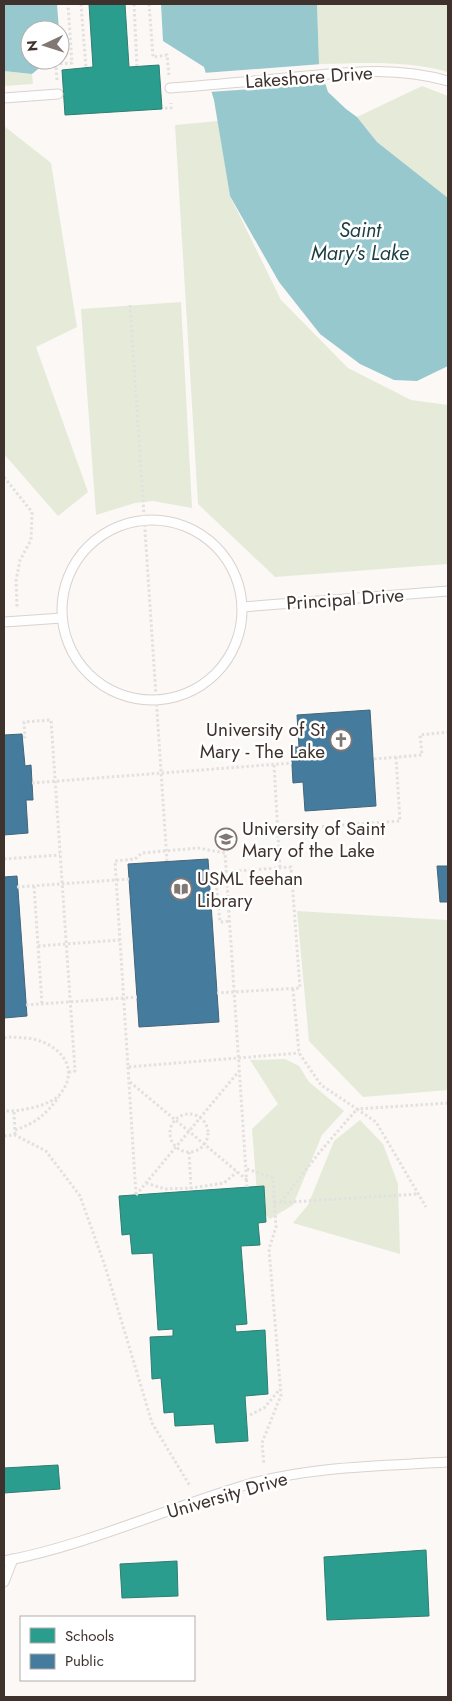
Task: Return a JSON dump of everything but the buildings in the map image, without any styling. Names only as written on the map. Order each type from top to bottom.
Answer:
[{"type":"lane","name":"Lakeshore Drive","points":[[170,88],[340,73],[388,71],[425,75],[448,81]]},
{"type":"lane","points":[[4,98],[58,94]]},
{"type":"lane","points":[[145,520],[170,522],[185,527],[212,543],[228,562],[238,583],[242,607],[240,630],[232,652],[219,671],[201,686],[180,696],[157,700],[134,698],[120,694],[93,678],[78,661],[67,640],[62,618],[63,597],[68,578],[78,560],[91,544],[107,532],[126,524],[145,520]]},
{"type":"lane","name":"Principal Drive","points":[[242,607],[448,591]]},
{"type":"lane","points":[[4,622],[62,618]]},
{"type":"lane","name":"University Drive","points":[[8,1560],[48,1551],[250,1484],[314,1471],[448,1462]]},
{"type":"lane","points":[[4,1582],[8,1560]]},
{"type":"path","points":[[58,94],[56,64],[72,63],[68,4]]},
{"type":"path","points":[[81,4],[86,68]]},
{"type":"path","points":[[134,4],[137,66]]},
{"type":"path","points":[[149,4],[153,56],[167,55],[170,88]]},
{"type":"path","points":[[130,306],[167,861]]},
{"type":"path","points":[[4,477],[32,512],[31,540],[20,560],[16,581],[18,621]]},
{"type":"path","points":[[22,737],[25,737],[24,722],[51,720],[75,1071],[69,1072]]},
{"type":"path","points":[[374,759],[422,755],[420,735],[448,732]]},
{"type":"path","points":[[277,830],[400,821],[396,757]]},
{"type":"path","points":[[32,783],[292,764]]},
{"type":"path","points":[[274,765],[280,868]]},
{"type":"path","points":[[240,1070],[136,1195],[115,861],[135,859],[142,853],[198,848],[225,853],[240,1058],[247,1188]]},
{"type":"path","points":[[4,859],[60,855]]},
{"type":"path","points":[[209,873],[291,867],[300,988],[217,993]]},
{"type":"path","points":[[215,872],[220,922],[230,921]]},
{"type":"path","points":[[17,888],[130,879]]},
{"type":"path","points":[[34,886],[42,1004]]},
{"type":"path","points":[[38,946],[120,940]]},
{"type":"path","points":[[292,989],[299,1053],[320,1085],[376,1122],[426,1207]]},
{"type":"path","points":[[26,1005],[138,998]]},
{"type":"path","points":[[4,1038],[38,1039],[59,1051],[65,1060],[69,1072],[61,1095],[46,1114],[15,1130]]},
{"type":"path","points":[[128,1067],[299,1053]]},
{"type":"path","points":[[130,1082],[247,1180]]},
{"type":"path","points":[[4,1111],[14,1112],[40,1106],[61,1095]]},
{"type":"path","points":[[281,1202],[313,1160],[357,1109],[448,1103]]},
{"type":"path","points":[[14,1112],[15,1136]]},
{"type":"path","points":[[188,1114],[200,1118],[207,1126],[208,1133],[200,1149],[188,1152],[176,1147],[171,1141],[170,1135],[170,1128],[174,1120],[188,1114]]},
{"type":"path","points":[[4,1136],[15,1136],[46,1151],[80,1196],[106,1266],[152,1423],[199,1501]]},
{"type":"path","points":[[188,1152],[191,1189]]},
{"type":"path","points":[[246,1169],[272,1178],[276,1227],[269,1249],[281,1395],[262,1443],[265,1481]]},
{"type":"path","points":[[146,1183],[165,1189],[191,1189],[224,1183],[237,1172]]},
{"type":"path","points":[[274,1203],[418,1194]]},
{"type":"path","points":[[250,1416],[264,1408],[280,1389]]},
{"type":"green space","points":[[317,4],[448,4],[448,72],[400,64],[319,64]]},
{"type":"green space","points":[[4,71],[32,74],[33,84],[4,86]]},
{"type":"green space","points":[[422,86],[448,96],[448,198],[377,142],[357,117]]},
{"type":"green space","points":[[218,121],[230,196],[281,300],[348,368],[411,400],[448,405],[448,564],[275,577],[198,504],[175,125]]},
{"type":"green space","points":[[4,126],[51,163],[77,327],[36,347],[88,492],[58,516],[4,454]]},
{"type":"green space","points":[[181,302],[192,508],[153,501],[135,503],[96,515],[81,309]]},
{"type":"green space","points":[[297,911],[448,920],[448,1090],[363,1097],[309,1041]]},
{"type":"green space","points":[[285,1059],[299,1066],[309,1082],[344,1111],[322,1135],[293,1205],[270,1219],[258,1207],[252,1129],[278,1104],[250,1060]]},
{"type":"green space","points":[[360,1120],[383,1144],[398,1184],[400,1254],[293,1223],[308,1205],[334,1141]]},
{"type":"water","points":[[4,4],[57,4],[58,20],[20,20],[20,70],[37,70],[32,74],[4,71]]},
{"type":"water","name":"Saint Mary's Lake","points":[[161,4],[317,4],[319,64],[328,92],[357,117],[377,142],[448,198],[448,366],[417,381],[394,380],[360,364],[320,334],[279,282],[230,196],[214,100],[204,67],[163,41]]},
{"type":"pier","points":[[322,64],[328,84],[209,92],[203,73]]},
{"type":"place","name":"University of St Mary - The Lake","points":[[341,740]]},
{"type":"place","name":"University of Saint Mary of the Lake","points":[[226,839]]},
{"type":"place","name":"USML feehan Library","points":[[181,889]]}]
